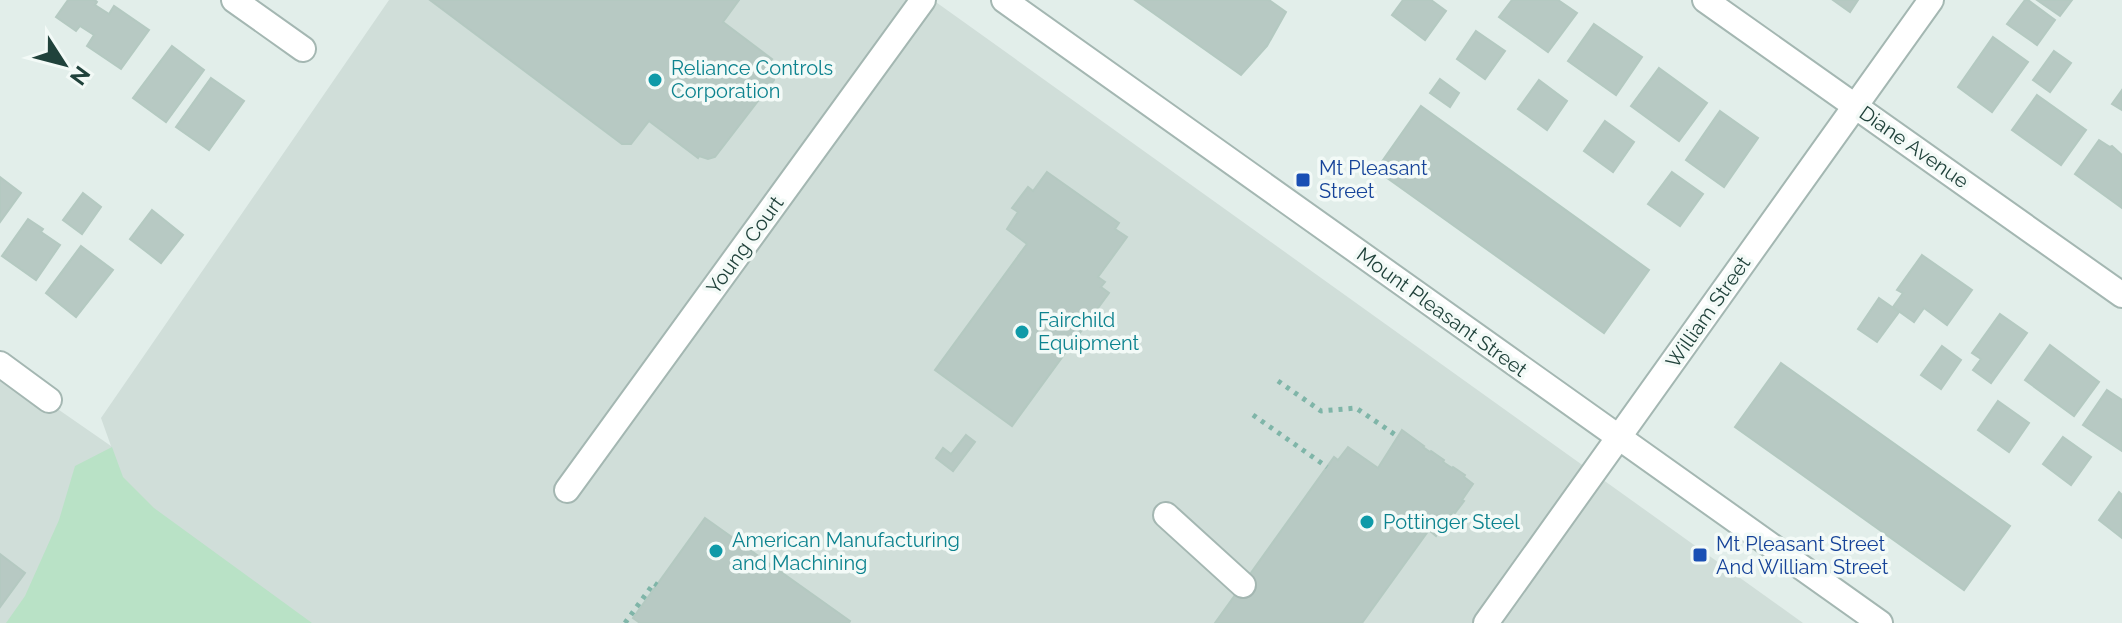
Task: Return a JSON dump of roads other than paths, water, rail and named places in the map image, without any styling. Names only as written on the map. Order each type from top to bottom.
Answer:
[{"type":"street","points":[[234,0],[303,49]]},
{"type":"street","name":"Young Court","points":[[567,490],[923,0]]},
{"type":"street","name":"Mount Pleasant Street","points":[[1004,0],[1880,623]]},
{"type":"street","name":"Diane Avenue","points":[[1705,0],[2122,295]]},
{"type":"street","name":"William Street","points":[[1486,623],[1931,0]]},
{"type":"street","points":[[0,364],[49,400]]},
{"type":"street","points":[[1166,515],[1243,585]]},
{"type":"place","name":"Reliance Controls Corporation","points":[[655,80]]},
{"type":"place","name":"Mt Pleasant Street","points":[[1303,180]]},
{"type":"place","name":"Fairchild Equipment","points":[[1022,332]]},
{"type":"place","name":"Pottinger Steel","points":[[1367,522]]},
{"type":"place","name":"American Manufacturing and Machining","points":[[716,551]]},
{"type":"place","name":"Mt Pleasant Street And William Street","points":[[1700,555]]}]
